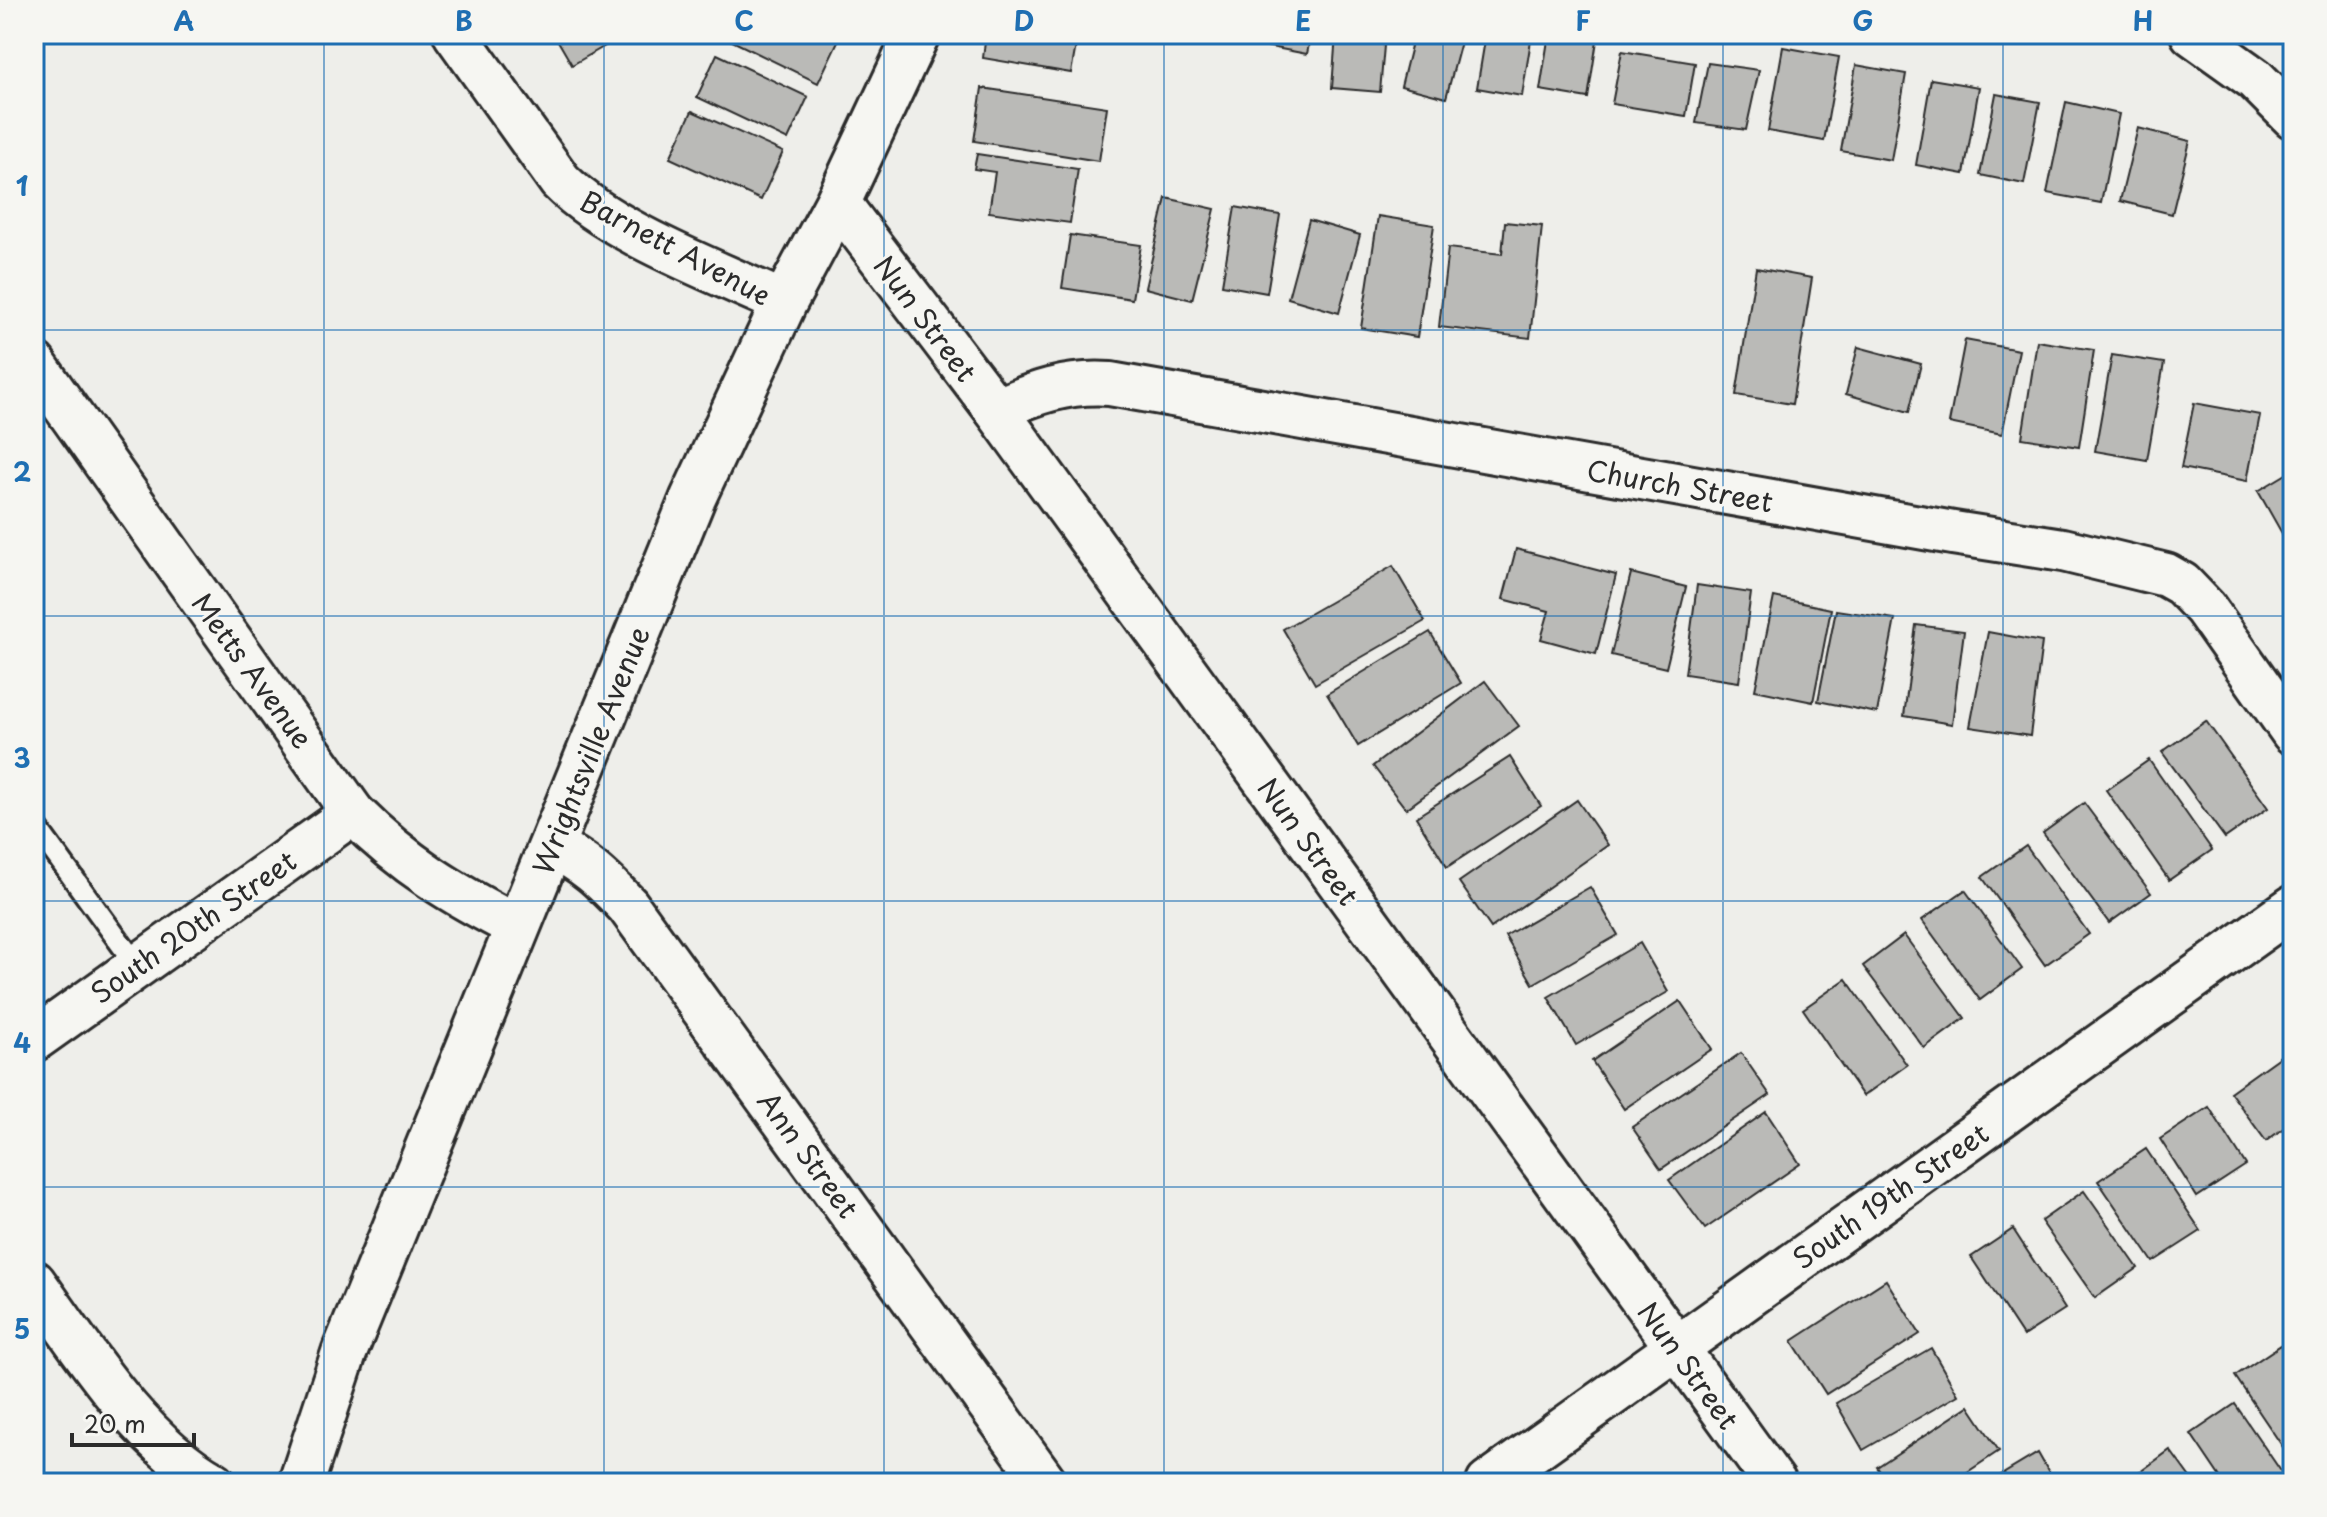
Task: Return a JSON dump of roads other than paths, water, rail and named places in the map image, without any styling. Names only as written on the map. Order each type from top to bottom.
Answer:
[{"type":"street","name":"Barnett Avenue","points":[[455,34],[560,181],[574,195],[661,246],[784,303]]},
{"type":"street","name":"Wrightsville Avenue","points":[[301,1483],[344,1353],[693,498],[784,303],[838,202],[917,34]]},
{"type":"street","points":[[2192,34],[2255,79],[2293,117]]},
{"type":"street","name":"Nun Street","points":[[838,202],[996,410],[1775,1483]]},
{"type":"street","name":"Metts Avenue","points":[[34,363],[353,813],[423,874],[460,898],[518,927]]},
{"type":"street","name":"Church Street","points":[[996,410],[1055,387],[1084,382],[1110,384],[2063,550],[2148,568],[2182,584],[2205,608],[2293,733]]},
{"type":"street","name":"South 20th Street","points":[[34,1040],[353,813]]},
{"type":"street","name":"Ann Street","points":[[551,846],[595,871],[628,906],[1046,1483]]},
{"type":"street","name":"South 19th Street","points":[[1488,1483],[2293,907]]},
{"type":"street","points":[[34,1282],[132,1415],[155,1438],[214,1483]]},
{"type":"lane","points":[[34,824],[137,966]]}]
